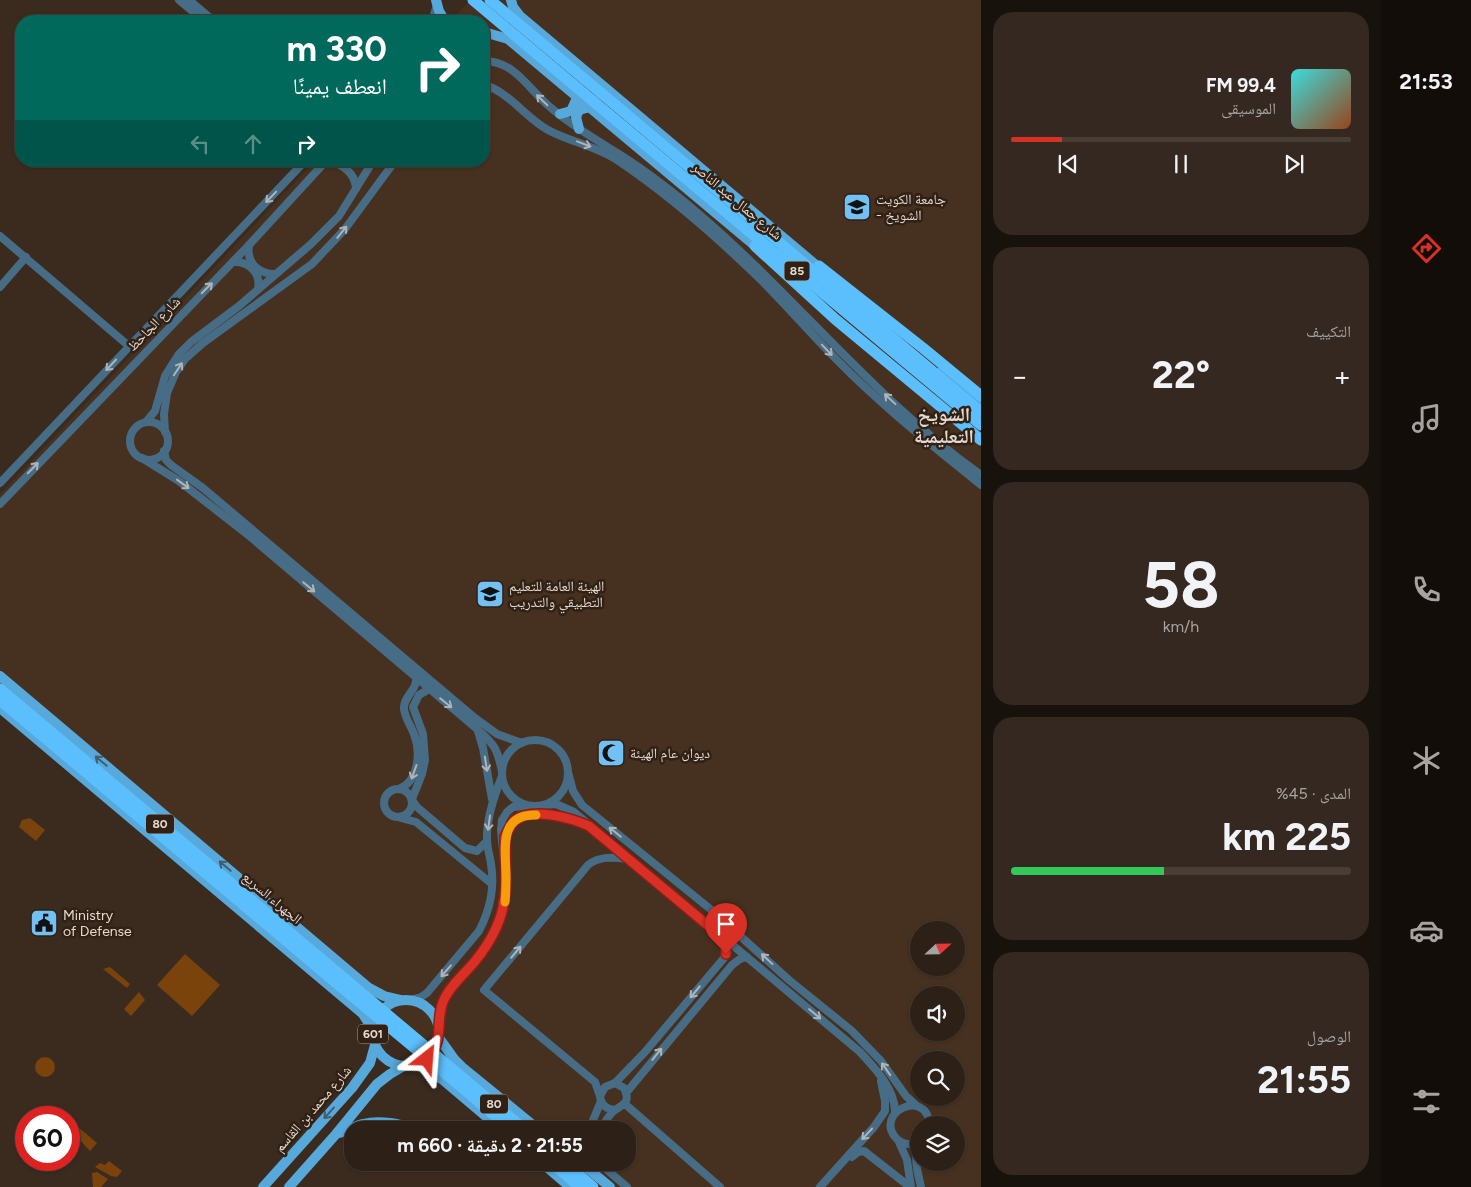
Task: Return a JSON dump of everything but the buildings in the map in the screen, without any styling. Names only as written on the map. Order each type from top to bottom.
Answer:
[{"type":"highway","name":"شارع جمال عبد الناصر","points":[[473,0],[981,425]]},
{"type":"highway","name":"شارع جمال عبد الناصر","points":[[490,0],[981,412]]},
{"type":"highway","points":[[755,246],[835,319],[981,440]]},
{"type":"highway","points":[[801,252],[981,396]]},
{"type":"highway","name":"الجهراء السريع","points":[[0,689],[514,1121]]},
{"type":"highway","name":"الجهراء السريع","points":[[0,700],[501,1121]]},
{"type":"highway","points":[[555,1171],[580,1187]]},
{"type":"highway","points":[[574,1171],[593,1187]]},
{"type":"main road","points":[[490,30],[502,20],[508,11],[511,0]]},
{"type":"main road","points":[[511,0],[513,7],[520,16],[981,404]]},
{"type":"main road","points":[[436,2],[442,15]]},
{"type":"main road","points":[[490,34],[508,39],[981,435]]},
{"type":"main road","points":[[560,114],[569,112],[574,108],[576,101],[574,94]]},
{"type":"main road","points":[[579,129],[576,117],[579,110],[590,107]]},
{"type":"main road","name":"الجهراء السريع","points":[[0,676],[369,988],[384,996],[405,1000]]},
{"type":"main road","points":[[0,708],[363,1014],[373,1030]]},
{"type":"main road","points":[[289,1187],[382,1079],[404,1066],[417,1065],[432,1054],[439,1038],[438,1026],[434,1015],[426,1006],[405,1000]]},
{"type":"main road","name":"601","points":[[404,1066],[398,1066],[386,1060],[375,1045],[373,1030],[376,1018],[384,1008],[389,1004],[405,1000]]},
{"type":"main road","points":[[439,1038],[462,1067],[528,1121]]},
{"type":"main road","name":"شارع محمد بن القاسم","points":[[263,1187],[352,1088],[370,1063],[375,1045]]},
{"type":"main road","points":[[417,1065],[443,1080],[491,1121]]},
{"type":"main road","points":[[352,1088],[367,1080],[372,1083],[372,1090]]},
{"type":"main road","points":[[337,1133],[344,1132]]},
{"type":"main road","points":[[552,1171],[570,1187]]},
{"type":"main road","points":[[591,1171],[610,1187]]},
{"type":"street","points":[[179,0],[197,15]]},
{"type":"street","points":[[189,0],[207,15]]},
{"type":"street","points":[[433,15],[436,2]]},
{"type":"street","points":[[490,62],[496,62],[513,70],[550,108],[610,148],[700,215],[785,300],[916,424],[981,475]]},
{"type":"street","points":[[490,87],[500,91],[528,116],[548,130],[597,149],[617,160],[702,226],[772,287]]},
{"type":"street","name":"شارع الجاحظ","points":[[0,483],[298,167]]},
{"type":"street","name":"شارع الجاحظ","points":[[0,504],[233,262],[321,167]]},
{"type":"street","points":[[343,167],[353,176],[356,181],[356,188]]},
{"type":"street","points":[[350,167],[355,172],[364,175]]},
{"type":"street","points":[[146,422],[155,411],[165,376],[179,354],[311,244],[339,216],[369,167]]},
{"type":"street","points":[[391,167],[345,230],[312,264],[203,343],[185,359],[176,372],[167,393],[164,414],[167,442],[164,451],[166,460],[171,465],[203,488],[491,741],[497,749],[504,786],[510,796],[528,806]]},
{"type":"street","points":[[0,236],[130,347]]},
{"type":"street","points":[[311,244],[311,251],[320,256]]},
{"type":"street","points":[[249,245],[249,257],[253,264],[263,272],[275,274]]},
{"type":"street","points":[[302,252],[310,257],[312,264]]},
{"type":"street","points":[[0,287],[26,257]]},
{"type":"street","points":[[233,262],[242,262],[253,269],[257,276],[258,289]]},
{"type":"street","points":[[785,300],[838,362],[899,418],[981,484]]},
{"type":"street","points":[[152,321],[154,330],[163,333]]},
{"type":"street","points":[[165,432],[155,423],[146,422],[136,426],[130,440],[132,450],[198,495],[334,603],[416,677],[490,729],[504,737],[522,743]]},
{"type":"street","points":[[142,458],[154,458],[164,451]]},
{"type":"street","points":[[416,677],[415,686],[406,699],[404,707],[405,715],[417,742],[417,764],[406,785],[399,789],[394,789],[386,795],[383,804],[388,814],[392,817],[416,822],[492,884]]},
{"type":"street","points":[[401,818],[409,813],[425,760],[423,734],[413,707],[419,694],[428,685]]},
{"type":"street","points":[[477,729],[484,748],[492,800]]},
{"type":"street","points":[[405,1000],[421,996],[427,992],[474,937],[484,921],[490,904],[492,884],[492,865],[487,841],[492,800],[507,755],[513,748],[522,743],[540,741],[557,749],[564,757],[573,791],[582,804],[709,908],[789,980],[852,1031],[867,1045],[910,1100]]},
{"type":"street","points":[[544,805],[554,801],[562,793],[568,772]]},
{"type":"street","points":[[399,789],[407,792],[412,800],[465,848],[477,851],[487,841]]},
{"type":"street","points":[[506,863],[501,830],[502,820],[513,807],[556,804],[574,812],[860,1052],[879,1074],[893,1098],[895,1112],[891,1127],[908,1160],[910,1187]]},
{"type":"street","points":[[438,1026],[446,996],[485,947],[499,923],[504,908],[506,880],[505,837],[508,829],[517,819],[528,815],[555,815],[573,819],[589,826]]},
{"type":"street","points":[[630,860],[639,851]]},
{"type":"street","points":[[595,1082],[604,1106],[609,1110],[615,1110],[625,1104],[627,1099],[624,1088],[595,1082],[484,990],[588,865],[598,859],[607,857],[630,860]]},
{"type":"street","points":[[474,937],[485,947]]},
{"type":"street","points":[[592,1121],[605,1087],[612,1084],[645,1052],[724,958],[726,946],[723,938]]},
{"type":"street","points":[[626,1093],[722,976],[736,962],[747,957]]},
{"type":"street","points":[[715,969],[722,976]]},
{"type":"street","points":[[846,1039],[852,1031]]},
{"type":"street","points":[[860,1052],[867,1045]]},
{"type":"street","points":[[820,1187],[874,1127],[885,1111],[885,1101],[879,1074]]},
{"type":"street","points":[[625,1104],[720,1187]]},
{"type":"street","points":[[895,1112],[910,1105]]},
{"type":"street","points":[[916,1106],[928,1116]]},
{"type":"street","points":[[607,1121],[615,1110]]},
{"type":"street","points":[[898,1140],[904,1144],[910,1145]]},
{"type":"street","points":[[826,1187],[856,1153],[862,1151],[877,1160],[910,1187]]},
{"type":"street","points":[[608,1171],[627,1187]]},
{"type":"street","points":[[918,1171],[921,1187]]},
{"type":"shaded area","name":"الهيئة العامة للتعليم التطبيقي والتدريب","points":[[471,0],[981,0],[981,1187],[582,1187],[563,1171],[636,1171],[636,1121],[504,1121],[0,694],[0,494],[309,167],[490,167],[490,15],[456,15]]},
{"type":"shaded area","points":[[30,818],[45,830],[36,841],[19,827],[22,820]]},
{"type":"shaded area","points":[[185,954],[220,985],[192,1016],[157,985]]},
{"type":"shaded area","points":[[110,967],[130,984],[127,988],[103,969]]},
{"type":"shaded area","points":[[139,992],[145,1000],[131,1016],[124,1009]]},
{"type":"shaded area","points":[[45,1057],[52,1060],[55,1067],[52,1074],[45,1077],[38,1074],[35,1067],[38,1060]]},
{"type":"shaded area","points":[[80,1129],[97,1143],[90,1151],[80,1140]]},
{"type":"shaded area","points":[[109,1161],[122,1171],[117,1177],[111,1176],[95,1167],[100,1163],[105,1165]]},
{"type":"shaded area","points":[[97,1172],[108,1179],[101,1187],[93,1187],[92,1173]]},
{"type":"slow traffic","points":[[505,902],[505,837],[511,824],[517,819],[528,815],[536,815]]},
{"type":"place","name":"جامعة الكويت - الشويخ","points":[[857,207]]},
{"type":"place","name":"الهيئة العامة للتعليم التطبيقي والتدريب","points":[[490,594]]},
{"type":"place","name":"ديوان عام الهيئة","points":[[611,753]]},
{"type":"place","name":"Ministry of Defense","points":[[44,923]]},
{"type":"district","name":"الشويخ التعليمية","points":[[944,425]]},
{"type":"route","points":[[427,1059],[438,1044],[438,1026],[443,1001],[478,958],[492,938],[499,923],[506,894],[505,837],[511,824],[517,819],[528,815],[555,815],[573,819],[589,826],[723,938],[726,954]]}]
